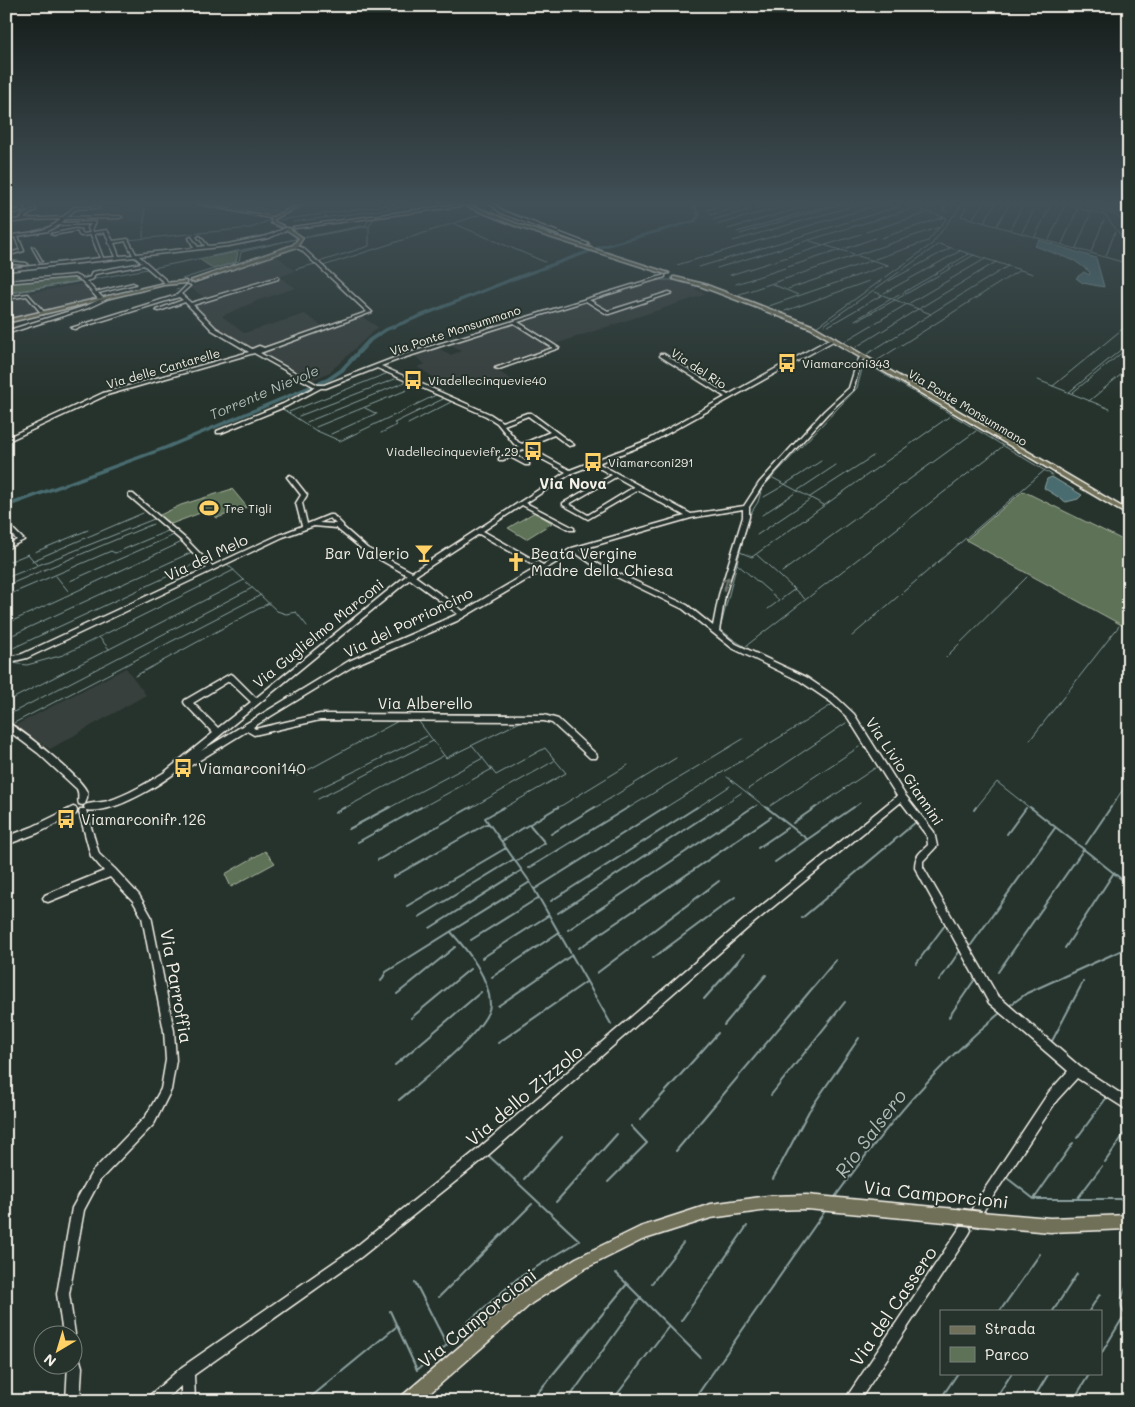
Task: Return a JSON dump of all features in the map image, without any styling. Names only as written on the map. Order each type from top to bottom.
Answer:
[{"type":"main road","points":[[158,285],[193,282],[236,267]]},
{"type":"main road","points":[[643,267],[664,276]]},
{"type":"main road","name":"Via Ponte Monsummano","points":[[664,276],[678,277],[798,320],[1129,514]]},
{"type":"main road","points":[[6,322],[167,283],[184,284]]},
{"type":"main road","name":"Via Camporcioni","points":[[409,1401],[527,1298],[582,1263],[640,1234],[711,1211],[768,1203],[807,1202],[956,1216],[980,1214],[1050,1225],[1098,1225],[1129,1222]]},
{"type":"street","points":[[6,270],[32,267]]},
{"type":"street","points":[[84,281],[92,278],[91,274],[93,273],[129,267]]},
{"type":"street","points":[[147,267],[167,283]]},
{"type":"street","points":[[256,353],[370,312],[321,267]]},
{"type":"street","points":[[6,282],[68,275],[78,276],[101,299]]},
{"type":"street","name":"Via Ponte Monsummano","points":[[219,432],[285,405],[318,386],[328,386],[386,363],[664,276]]},
{"type":"street","points":[[190,305],[277,278]]},
{"type":"street","points":[[95,293],[133,284]]},
{"type":"street","points":[[180,295],[184,284]]},
{"type":"street","points":[[586,300],[608,313],[670,293]]},
{"type":"street","points":[[6,298],[28,295],[43,313]]},
{"type":"street","points":[[180,295],[221,332],[243,346],[318,386]]},
{"type":"street","points":[[73,328],[180,295]]},
{"type":"street","points":[[6,332],[84,308],[109,298]]},
{"type":"street","points":[[158,310],[186,301]]},
{"type":"street","points":[[498,368],[557,348],[515,322]]},
{"type":"street","name":"Via Guglielmo Marconi","points":[[240,724],[255,702],[411,576],[522,503],[570,472],[650,441],[726,396],[833,339]]},
{"type":"street","points":[[256,353],[298,381]]},
{"type":"street","name":"Via delle Cantarelle","points":[[6,440],[105,394],[256,353]]},
{"type":"street","name":"Via del Rio","points":[[662,355],[726,396]]},
{"type":"street","points":[[716,631],[722,595],[746,517],[746,507],[760,484],[831,407],[851,389],[859,362],[863,357]]},
{"type":"street","points":[[385,370],[383,367],[386,363]]},
{"type":"street","points":[[378,366],[481,412],[501,424],[522,447],[570,472]]},
{"type":"street","points":[[370,369],[385,370]]},
{"type":"street","points":[[501,424],[529,414],[571,446]]},
{"type":"street","points":[[500,459],[553,433]]},
{"type":"street","points":[[509,454],[528,464]]},
{"type":"street","points":[[594,463],[690,516]]},
{"type":"street","points":[[616,475],[565,504],[588,517],[639,487]]},
{"type":"street","points":[[290,477],[304,495],[299,503],[309,526]]},
{"type":"street","points":[[131,495],[185,541],[211,568]]},
{"type":"street","points":[[522,503],[572,529]]},
{"type":"street","name":"Via del Porrioncino","points":[[81,808],[95,807],[125,797],[168,774],[216,738],[240,724],[352,663],[462,614],[574,549],[690,516],[746,507]]},
{"type":"street","name":"Via del Melo","points":[[6,661],[32,652],[211,568],[309,526],[330,524],[342,527],[365,549],[411,576],[462,614]]},
{"type":"street","points":[[6,525],[21,540],[6,548]]},
{"type":"street","points":[[480,532],[542,567]]},
{"type":"street","name":"Via Livio Giannini","points":[[574,549],[598,566],[684,607],[742,650],[803,679],[834,700],[851,716],[902,796],[934,841],[933,846],[919,860],[919,868],[985,988],[996,1003],[1076,1071],[1129,1106]]},
{"type":"street","points":[[216,738],[188,702],[230,677],[255,702]]},
{"type":"street","name":"Via Alberello","points":[[240,724],[254,732],[320,717],[544,718],[555,721],[593,756]]},
{"type":"street","name":"Via Parroffia","points":[[6,724],[42,751],[81,788],[83,793],[81,808],[91,850],[100,862],[136,898],[146,916],[169,1031],[170,1060],[166,1090],[150,1120],[96,1176],[78,1208],[63,1294],[68,1324]]},
{"type":"street","name":"Via dello Zizzolo","points":[[154,1401],[187,1372],[357,1253],[482,1153],[748,923],[902,796]]},
{"type":"street","points":[[6,841],[81,808]]},
{"type":"street","points":[[48,898],[112,872]]},
{"type":"street","points":[[980,1214],[1053,1096],[1076,1071]]},
{"type":"street","name":"Via del Cassero","points":[[851,1401],[965,1230]]},
{"type":"street","points":[[187,1372],[188,1401]]},
{"type":"street","points":[[73,1401],[75,1374]]},
{"type":"shaded area","points":[[244,267],[290,267],[295,271],[280,277],[296,288],[259,300],[222,316],[244,333],[305,314],[326,329],[361,316],[378,327],[330,372],[313,380],[222,331],[191,303],[205,298],[189,287]]},
{"type":"shaded area","points":[[654,280],[683,281],[700,286],[695,289],[707,294],[555,344],[561,348],[496,370],[521,385],[507,387],[446,385],[417,367],[425,364],[413,355],[437,347],[450,355],[462,351],[446,342]]},
{"type":"shaded area","points":[[85,284],[98,299],[46,311],[44,314],[6,324],[6,297]]},
{"type":"shaded area","points":[[126,668],[146,695],[50,749],[14,726]]},
{"type":"green space","points":[[72,276],[80,281],[6,293],[6,286],[10,283],[6,283]]},
{"type":"green space","name":"Tre Tigli","points":[[232,489],[247,507],[217,518],[208,510],[171,524],[158,516],[181,505]]},
{"type":"green space","points":[[1023,491],[1129,543],[1129,629],[966,540]]},
{"type":"green space","points":[[535,512],[552,523],[526,539],[508,528]]},
{"type":"green space","points":[[265,851],[275,863],[231,887],[225,874]]},
{"type":"water","points":[[1083,267],[1098,267],[1104,287],[1083,283],[1076,278],[1084,272],[1089,275],[1090,272]]},
{"type":"water","points":[[1052,477],[1082,495],[1078,499],[1066,502],[1044,488],[1047,479]]},
{"type":"waterway","points":[[153,268],[160,267]]},
{"type":"waterway","points":[[182,279],[221,267]]},
{"type":"waterway","points":[[296,269],[305,267]]},
{"type":"waterway","name":"Torrente Nievole","points":[[6,506],[165,448],[329,379],[342,370],[370,340],[385,330],[547,267]]},
{"type":"waterway","points":[[717,268],[721,267]]},
{"type":"waterway","points":[[730,275],[757,267]]},
{"type":"waterway","points":[[736,284],[789,267]]},
{"type":"waterway","points":[[737,295],[822,267]]},
{"type":"waterway","points":[[788,289],[853,267]]},
{"type":"waterway","points":[[769,306],[883,267]]},
{"type":"waterway","points":[[816,327],[900,267]]},
{"type":"waterway","points":[[824,325],[907,267]]},
{"type":"waterway","points":[[889,281],[916,267]]},
{"type":"waterway","points":[[884,293],[932,267]]},
{"type":"waterway","points":[[894,298],[947,267]]},
{"type":"waterway","points":[[897,299],[954,267]]},
{"type":"waterway","points":[[908,304],[972,267]]},
{"type":"waterway","points":[[920,308],[988,267]]},
{"type":"waterway","points":[[932,313],[1007,267]]},
{"type":"waterway","points":[[1010,267],[1033,274]]},
{"type":"waterway","points":[[1124,267],[1127,292]]},
{"type":"waterway","points":[[89,280],[147,269]]},
{"type":"waterway","points":[[878,360],[1020,270]]},
{"type":"waterway","points":[[6,279],[17,278]]},
{"type":"waterway","points":[[655,280],[676,280]]},
{"type":"waterway","points":[[785,311],[869,281]]},
{"type":"waterway","points":[[6,294],[77,282]]},
{"type":"waterway","points":[[772,284],[798,295]]},
{"type":"waterway","points":[[875,292],[906,304]]},
{"type":"waterway","points":[[828,326],[882,295]]},
{"type":"waterway","points":[[855,320],[891,299]]},
{"type":"waterway","points":[[858,320],[895,300]]},
{"type":"waterway","points":[[845,341],[906,304]]},
{"type":"waterway","points":[[867,354],[931,314],[906,304]]},
{"type":"waterway","points":[[856,347],[918,309]]},
{"type":"waterway","points":[[1053,386],[1126,326],[1129,327]]},
{"type":"waterway","points":[[1069,392],[1129,343]]},
{"type":"waterway","points":[[1072,393],[1129,347]]},
{"type":"waterway","points":[[749,516],[758,502],[762,488],[857,388],[864,362],[1044,470]]},
{"type":"waterway","points":[[1089,401],[1129,368]]},
{"type":"waterway","points":[[289,412],[388,373]]},
{"type":"waterway","points":[[299,416],[395,379]]},
{"type":"waterway","points":[[1038,380],[1069,392]]},
{"type":"waterway","points":[[307,422],[405,382]]},
{"type":"waterway","points":[[316,427],[407,390]]},
{"type":"waterway","points":[[1069,392],[1089,401]]},
{"type":"waterway","points":[[1129,392],[1123,397],[1129,399]]},
{"type":"waterway","points":[[281,408],[315,430],[340,441],[436,395],[460,405]]},
{"type":"waterway","points":[[381,433],[397,425],[394,423],[443,399]]},
{"type":"waterway","points":[[1089,401],[1110,409]]},
{"type":"waterway","points":[[408,424],[451,402]]},
{"type":"waterway","points":[[365,408],[377,414]]},
{"type":"waterway","points":[[331,434],[375,414]]},
{"type":"waterway","points":[[740,552],[752,557],[950,416]]},
{"type":"waterway","points":[[782,572],[976,431]]},
{"type":"waterway","points":[[746,646],[1002,447]]},
{"type":"waterway","points":[[810,497],[873,456]]},
{"type":"waterway","points":[[785,484],[821,461]]},
{"type":"waterway","points":[[797,491],[836,465]]},
{"type":"waterway","points":[[852,636],[1044,470]]},
{"type":"waterway","points":[[1044,470],[1052,475]]},
{"type":"waterway","points":[[773,478],[785,484]]},
{"type":"waterway","points":[[785,484],[797,491]]},
{"type":"waterway","points":[[764,497],[783,486]]},
{"type":"waterway","points":[[797,491],[824,505]]},
{"type":"waterway","points":[[762,515],[795,493]]},
{"type":"waterway","points":[[131,498],[163,525]]},
{"type":"waterway","points":[[757,535],[809,500]]},
{"type":"waterway","points":[[1125,508],[1129,505]]},
{"type":"waterway","points":[[33,560],[143,513]]},
{"type":"waterway","points":[[6,578],[154,519]]},
{"type":"waterway","points":[[8,585],[153,524]]},
{"type":"waterway","points":[[747,525],[720,629],[747,648],[822,687],[836,697]]},
{"type":"waterway","points":[[35,552],[88,530]]},
{"type":"waterway","points":[[6,596],[111,551],[115,553],[170,530]]},
{"type":"waterway","points":[[174,534],[189,548]]},
{"type":"waterway","points":[[70,581],[174,535]]},
{"type":"waterway","points":[[254,550],[276,541]]},
{"type":"waterway","points":[[6,624],[182,542]]},
{"type":"waterway","points":[[6,638],[192,552]]},
{"type":"waterway","points":[[6,560],[11,561],[28,554],[33,560]]},
{"type":"waterway","points":[[757,555],[794,589]]},
{"type":"waterway","points":[[33,560],[37,565]]},
{"type":"waterway","points":[[13,648],[201,561]]},
{"type":"waterway","points":[[226,563],[234,570]]},
{"type":"waterway","points":[[737,564],[779,600]]},
{"type":"waterway","points":[[183,579],[206,568]]},
{"type":"waterway","points":[[99,637],[234,570]]},
{"type":"waterway","points":[[234,570],[260,595]]},
{"type":"waterway","points":[[56,576],[69,592]]},
{"type":"waterway","points":[[946,657],[1027,577]]},
{"type":"waterway","points":[[6,702],[244,580]]},
{"type":"waterway","points":[[10,714],[252,588]]},
{"type":"waterway","points":[[768,609],[794,589]]},
{"type":"waterway","points":[[794,589],[805,599]]},
{"type":"waterway","points":[[14,723],[260,595]]},
{"type":"waterway","points":[[260,595],[269,603]]},
{"type":"waterway","points":[[6,598],[9,602],[6,603]]},
{"type":"waterway","points":[[135,676],[269,603]]},
{"type":"waterway","points":[[269,603],[277,611],[286,614],[296,612],[307,626]]},
{"type":"waterway","points":[[1030,740],[1119,626]]},
{"type":"waterway","points":[[12,663],[27,665],[63,655],[99,637]]},
{"type":"waterway","points":[[99,637],[109,649]]},
{"type":"waterway","points":[[6,664],[22,659]]},
{"type":"waterway","points":[[839,700],[849,709]]},
{"type":"waterway","points":[[663,809],[833,704]]},
{"type":"waterway","points":[[417,719],[446,758],[520,722]]},
{"type":"waterway","points":[[297,776],[400,720]]},
{"type":"waterway","points":[[748,789],[846,723]]},
{"type":"waterway","points":[[862,726],[902,789]]},
{"type":"waterway","points":[[314,791],[427,736]]},
{"type":"waterway","points":[[627,809],[743,739]]},
{"type":"waterway","points":[[318,799],[433,741]]},
{"type":"waterway","points":[[473,746],[483,758]]},
{"type":"waterway","points":[[770,806],[859,747]]},
{"type":"waterway","points":[[491,769],[496,775],[545,748],[566,773],[502,809]]},
{"type":"waterway","points":[[343,809],[443,756]]},
{"type":"waterway","points":[[387,809],[483,758]]},
{"type":"waterway","points":[[483,758],[491,769]]},
{"type":"waterway","points":[[593,809],[676,758]]},
{"type":"waterway","points":[[469,809],[554,761]]},
{"type":"waterway","points":[[556,809],[628,765]]},
{"type":"waterway","points":[[814,809],[875,768]]},
{"type":"waterway","points":[[419,809],[491,769]]},
{"type":"waterway","points":[[727,777],[768,809]]},
{"type":"waterway","points":[[1110,809],[1129,780]]},
{"type":"waterway","points":[[975,809],[997,782],[1031,809]]},
{"type":"waterway","points":[[695,809],[730,786]]},
{"type":"waterway","points":[[717,809],[741,793]]},
{"type":"waterway","points":[[852,809],[860,803]]},
{"type":"waterway","points":[[751,809],[757,805]]},
{"type":"waterway","points":[[335,813],[345,807]]},
{"type":"waterway","points":[[349,829],[390,807]]},
{"type":"waterway","points":[[358,842],[421,807]]},
{"type":"waterway","points":[[378,860],[471,807]]},
{"type":"waterway","points":[[504,807],[485,818],[514,859]]},
{"type":"waterway","points":[[529,824],[558,807]]},
{"type":"waterway","points":[[551,834],[595,807]]},
{"type":"waterway","points":[[529,868],[629,807]]},
{"type":"waterway","points":[[535,889],[665,807]]},
{"type":"waterway","points":[[551,901],[697,807]]},
{"type":"waterway","points":[[558,913],[719,807]]},
{"type":"waterway","points":[[568,930],[753,807]]},
{"type":"waterway","points":[[766,807],[807,839]]},
{"type":"waterway","points":[[793,823],[816,807]]},
{"type":"waterway","points":[[775,862],[854,807]]},
{"type":"waterway","points":[[1030,807],[1129,885]]},
{"type":"waterway","points":[[1086,844],[1111,807]]},
{"type":"waterway","points":[[1007,834],[1026,808]]},
{"type":"waterway","points":[[579,948],[771,817]]},
{"type":"waterway","points":[[802,918],[916,822]]},
{"type":"waterway","points":[[393,877],[488,823]]},
{"type":"waterway","points":[[502,841],[529,824]]},
{"type":"waterway","points":[[516,861],[545,843],[529,824]]},
{"type":"waterway","points":[[758,848],[787,828]]},
{"type":"waterway","points":[[971,945],[1055,828]]},
{"type":"waterway","points":[[407,906],[506,848]]},
{"type":"waterway","points":[[998,972],[1083,850]]},
{"type":"waterway","points":[[419,917],[514,859]]},
{"type":"waterway","points":[[514,859],[522,870]]},
{"type":"waterway","points":[[430,928],[522,870]]},
{"type":"waterway","points":[[522,870],[530,882]]},
{"type":"waterway","points":[[1065,948],[1113,874]]},
{"type":"waterway","points":[[597,973],[719,881]]},
{"type":"waterway","points":[[381,981],[386,972],[530,882]]},
{"type":"waterway","points":[[530,882],[549,915]]},
{"type":"waterway","points":[[653,958],[735,897]]},
{"type":"waterway","points":[[471,940],[538,898]]},
{"type":"waterway","points":[[482,958],[549,915]]},
{"type":"waterway","points":[[549,915],[572,955]]},
{"type":"waterway","points":[[916,964],[945,925]]},
{"type":"waterway","points":[[399,1100],[452,1055],[478,1028],[487,1015],[490,1005],[489,995],[482,975],[471,956],[451,932]]},
{"type":"waterway","points":[[492,977],[558,933]]},
{"type":"waterway","points":[[397,994],[455,947]]},
{"type":"waterway","name":"Rio Salsero","points":[[1009,1006],[1027,993],[1129,947]]},
{"type":"waterway","points":[[939,981],[959,952]]},
{"type":"waterway","points":[[704,999],[744,954]]},
{"type":"waterway","points":[[498,1006],[572,955]]},
{"type":"waterway","points":[[572,955],[611,1024]]},
{"type":"waterway","points":[[676,1151],[836,960]]},
{"type":"waterway","points":[[411,1018],[470,969]]},
{"type":"waterway","points":[[724,1025],[766,975]]},
{"type":"waterway","points":[[949,1017],[975,979]]},
{"type":"waterway","points":[[498,1043],[586,982]]},
{"type":"waterway","points":[[1051,1043],[1083,982]]},
{"type":"waterway","points":[[395,1065],[481,992]]},
{"type":"waterway","points":[[771,1095],[845,1002]]},
{"type":"waterway","name":"Rio Salsero","points":[[835,1197],[872,1147],[912,1099],[976,1033],[1000,1013]]},
{"type":"waterway","points":[[640,1120],[718,1033]]},
{"type":"waterway","points":[[773,1179],[809,1111],[859,1038]]},
{"type":"waterway","points":[[1077,1138],[1107,1097]]},
{"type":"waterway","points":[[608,1182],[647,1143],[631,1126]]},
{"type":"waterway","points":[[1105,1162],[1129,1127]]},
{"type":"waterway","points":[[556,1202],[617,1134]]},
{"type":"waterway","points":[[524,1179],[562,1137]]},
{"type":"waterway","points":[[1034,1199],[1073,1143]]},
{"type":"waterway","points":[[489,1156],[580,1241]]},
{"type":"waterway","points":[[1077,1199],[1102,1166]]},
{"type":"waterway","points":[[1007,1178],[1034,1199]]},
{"type":"waterway","points":[[1077,1199],[1127,1199],[1129,1195]]},
{"type":"waterway","points":[[1034,1199],[1077,1199]]},
{"type":"waterway","points":[[439,1297],[532,1204]]},
{"type":"waterway","name":"Rio Salsero","points":[[693,1401],[825,1211]]},
{"type":"waterway","points":[[681,1321],[747,1226]]},
{"type":"waterway","points":[[460,1329],[518,1278],[578,1242]]},
{"type":"waterway","points":[[652,1283],[683,1243]]},
{"type":"waterway","points":[[1001,1310],[1040,1254]]},
{"type":"waterway","points":[[616,1273],[627,1284]]},
{"type":"waterway","points":[[1054,1310],[1077,1274]]},
{"type":"waterway","points":[[1129,1281],[1121,1305],[1129,1318]]},
{"type":"waterway","points":[[390,1311],[417,1370],[447,1345],[415,1282]]},
{"type":"waterway","points":[[531,1401],[627,1284]]},
{"type":"waterway","points":[[627,1284],[641,1298]]},
{"type":"waterway","points":[[1090,1310],[1100,1294]]},
{"type":"waterway","points":[[567,1401],[641,1298]]},
{"type":"waterway","points":[[641,1298],[669,1326]]},
{"type":"waterway","points":[[1102,1352],[1122,1319]]},
{"type":"waterway","points":[[612,1401],[669,1326]]},
{"type":"waterway","points":[[669,1326],[700,1357]]},
{"type":"waterway","points":[[306,1401],[396,1327]]},
{"type":"waterway","points":[[939,1401],[957,1374]]},
{"type":"waterway","points":[[994,1401],[1011,1374]]},
{"type":"waterway","points":[[1032,1401],[1048,1374]]},
{"type":"waterway","points":[[1073,1401],[1089,1374]]},
{"type":"place","name":"Viamarconi343","points":[[787,363]]},
{"type":"place","name":"Viadellecinquevie40","points":[[413,380]]},
{"type":"place","name":"Viadellecinqueviefr.29","points":[[533,451]]},
{"type":"place","name":"Viamarconi291","points":[[593,462]]},
{"type":"place","name":"Tre Tigli","points":[[209,508]]},
{"type":"place","name":"Bar Valerio","points":[[424,553]]},
{"type":"place","name":"Beata Vergine Madre della Chiesa","points":[[516,562]]},
{"type":"place","name":"Viamarconi140","points":[[183,768]]},
{"type":"place","name":"Viamarconifr.126","points":[[66,819]]},
{"type":"district","name":"Via Nova","points":[[573,483]]}]
